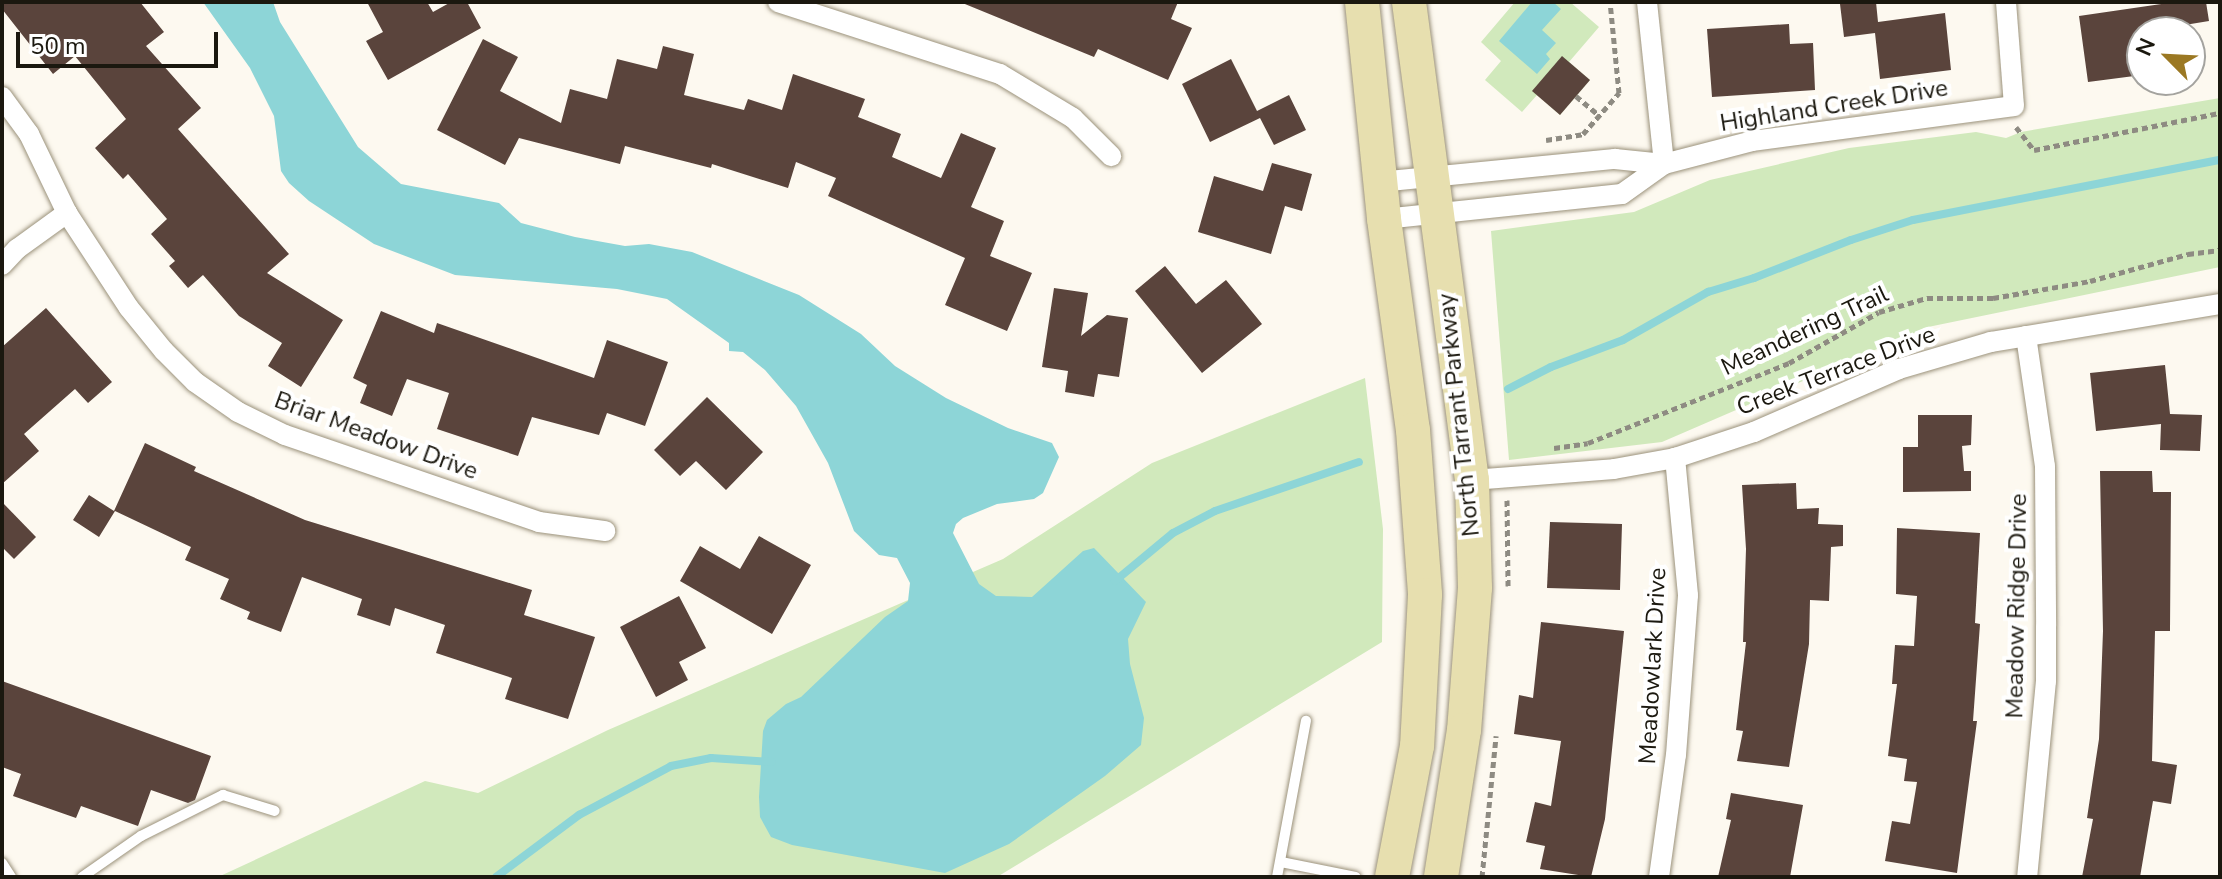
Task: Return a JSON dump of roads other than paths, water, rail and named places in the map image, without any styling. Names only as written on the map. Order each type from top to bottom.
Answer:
[{"type":"main road","name":"North Tarrant Parkway","points":[[1362,2],[1379,182],[1413,430],[1425,595],[1417,746],[1392,877]]},
{"type":"main road","name":"North Tarrant Parkway","points":[[1409,2],[1472,480],[1475,588],[1464,730],[1441,877]]},
{"type":"street","points":[[778,2],[1000,74],[1073,118],[1111,156]]},
{"type":"street","points":[[1647,2],[1664,164]]},
{"type":"street","name":"Highland Creek Drive","points":[[1379,182],[1615,159],[1664,164],[1752,141],[2014,106],[2006,2]]},
{"type":"street","name":"Briar Meadow Drive","points":[[2,97],[29,134],[67,213],[129,308],[164,351],[195,382],[238,412],[285,435],[539,522],[605,531]]},
{"type":"street","name":"Highland Creek Drive","points":[[1384,219],[1622,194],[1664,164]]},
{"type":"street","points":[[2,265],[17,249],[67,213]]},
{"type":"street","name":"Creek Terrace Drive","points":[[1472,480],[1614,469],[1675,458],[1754,432],[1899,369],[1991,342],[2220,304]]},
{"type":"street","name":"Meadow Ridge Drive","points":[[2026,336],[2045,466],[2046,626],[2046,681],[2027,877]]},
{"type":"street","name":"Meadowlark Drive","points":[[1659,877],[1676,755],[1688,595],[1675,458]]},
{"type":"lane","points":[[1277,877],[1306,721]]},
{"type":"lane","points":[[82,877],[141,836],[223,795],[275,811]]},
{"type":"lane","points":[[1281,862],[1356,877]]},
{"type":"lane","points":[[2,863],[11,877]]},
{"type":"water","points":[[203,2],[273,2],[280,22],[358,147],[401,184],[499,203],[521,223],[575,237],[625,246],[649,244],[692,252],[799,295],[861,334],[895,366],[946,398],[1008,428],[1052,443],[1059,457],[1043,493],[1034,499],[997,504],[963,518],[956,524],[953,533],[979,584],[996,596],[1032,597],[1083,551],[1094,548],[1146,602],[1128,639],[1130,664],[1144,718],[1141,745],[1105,776],[1009,844],[945,873],[792,845],[771,837],[760,817],[759,797],[763,731],[767,720],[786,704],[801,697],[885,617],[908,601],[910,583],[897,558],[879,555],[854,531],[828,463],[796,406],[765,370],[743,352],[729,351],[729,343],[667,299],[617,289],[455,275],[374,244],[309,201],[281,171],[274,116],[250,68]]},
{"type":"water","points":[[1532,2],[1553,2],[1561,9],[1542,30],[1556,43],[1546,54],[1550,59],[1537,74],[1499,41]]},
{"type":"waterway","points":[[1508,389],[1551,367],[1623,340],[1708,292],[1913,220],[2220,160]]},
{"type":"waterway","points":[[1115,581],[1173,533],[1215,511],[1359,462]]},
{"type":"waterway","points":[[496,877],[579,815],[671,766],[711,758],[772,762]]}]
